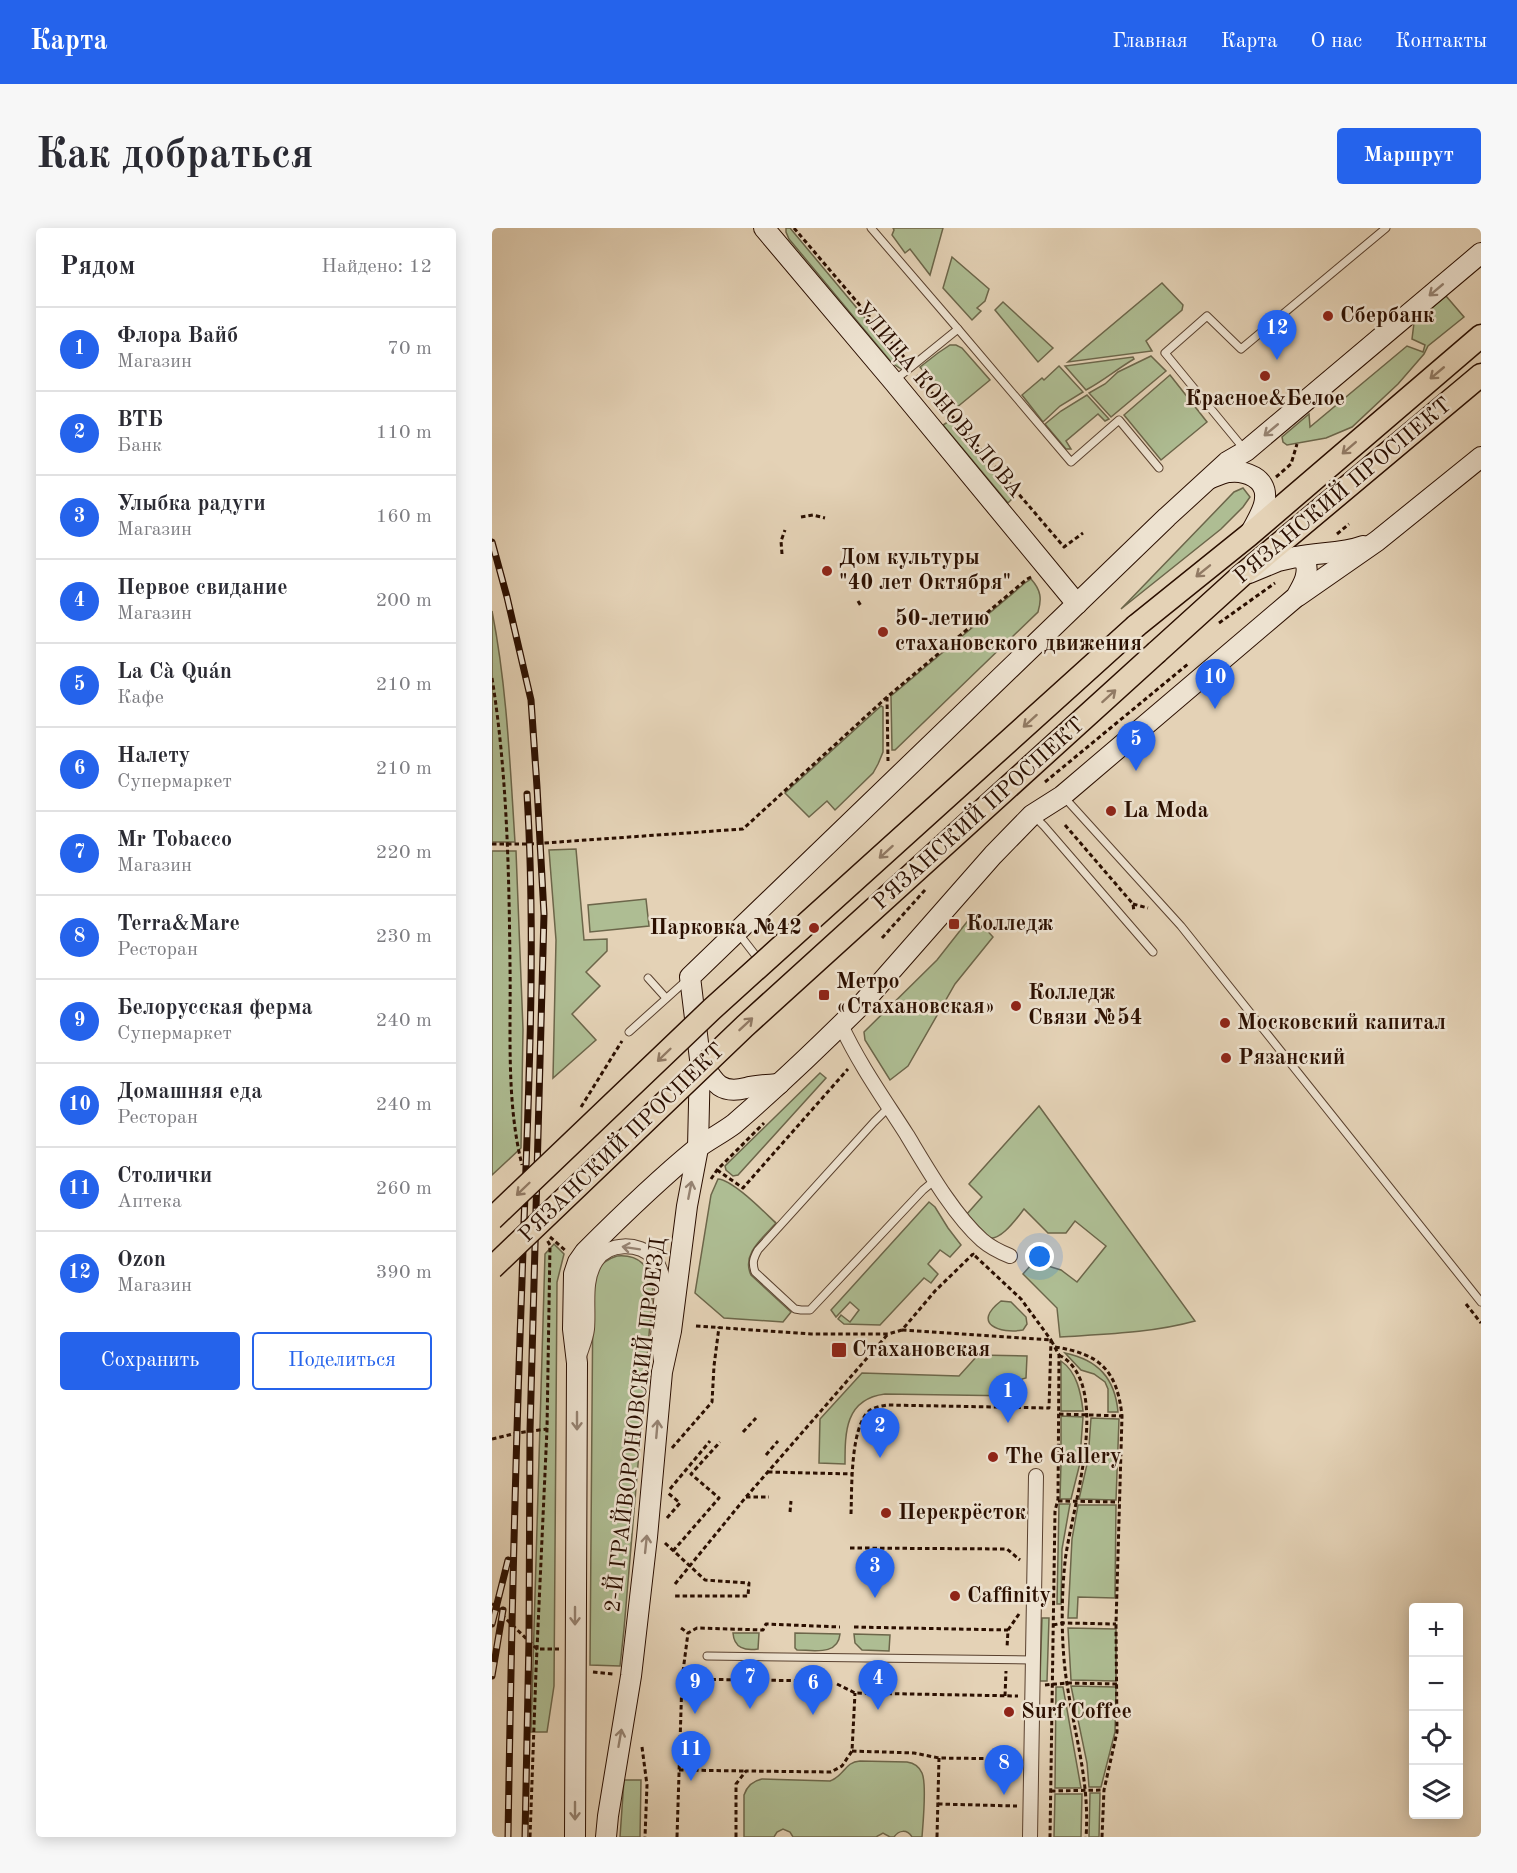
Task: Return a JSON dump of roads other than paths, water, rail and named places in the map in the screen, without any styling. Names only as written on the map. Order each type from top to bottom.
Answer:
[{"type":"main road","name":"УЛИЦА КОНОВАЛОВА","points":[[771,231],[1077,604]]},
{"type":"main road","points":[[699,1148],[700,1059],[690,977],[1208,479],[1227,462],[1246,451],[1481,253]]},
{"type":"main road","name":"РЯЗАНСКИЙ ПРОСПЕКТ","points":[[492,1219],[712,1009],[1136,626],[1249,535],[1481,336]]},
{"type":"main road","name":"РЯЗАНСКИЙ ПРОСПЕКТ","points":[[492,1268],[745,1026],[1241,576],[1481,375]]},
{"type":"main road","points":[[699,1148],[731,1126],[779,1084],[861,1005],[993,855],[1032,815],[1062,796],[1296,597],[1377,541],[1481,457]]},
{"type":"main road","points":[[1208,479],[1228,472],[1248,473],[1264,486],[1266,495],[1264,504],[1249,535]]},
{"type":"main road","points":[[1241,576],[1278,561],[1316,553],[1355,549],[1377,541]]},
{"type":"main road","points":[[1296,557],[1305,561],[1308,569],[1296,597]]},
{"type":"main road","points":[[700,1059],[713,1080],[724,1088],[739,1090],[779,1084]]},
{"type":"main road","name":"2-Й ГРАЙВОРОНОВСКИЙ ПРОЕЗД","points":[[575,1837],[577,1363],[573,1329],[574,1274],[578,1262],[592,1244],[652,1187],[699,1148]]},
{"type":"main road","name":"2-Й ГРАЙВОРОНОВСКИЙ ПРОЕЗД","points":[[606,1837],[612,1785],[631,1676],[647,1538],[662,1372],[671,1331],[686,1217],[699,1148]]},
{"type":"street","points":[[841,1025],[850,1045],[935,1180],[958,1212],[981,1240],[1010,1256]]},
{"type":"street","points":[[577,1363],[587,1331],[588,1280],[591,1271],[603,1253],[619,1247],[628,1247],[650,1254],[655,1259],[663,1279],[658,1337],[662,1372]]},
{"type":"street","points":[[1030,1837],[1036,1476]]},
{"type":"lane","points":[[871,228],[1071,462],[1119,420],[1159,468]]},
{"type":"lane","points":[[1246,451],[1165,353],[1208,316],[1241,349],[1386,228]]},
{"type":"lane","points":[[893,381],[958,329]]},
{"type":"lane","points":[[1062,796],[1181,926],[1481,1302]]},
{"type":"lane","points":[[1032,815],[1153,952]]},
{"type":"lane","points":[[737,932],[756,956]]},
{"type":"lane","points":[[629,1032],[690,977]]},
{"type":"lane","points":[[648,978],[666,998]]},
{"type":"lane","points":[[889,1107],[758,1250],[753,1258],[755,1272],[795,1309],[810,1310],[935,1180]]},
{"type":"lane","points":[[707,1656],[1033,1660]]},
{"type":"railway","points":[[492,542],[531,700],[544,914],[530,1431],[525,1837]]},
{"type":"railway","points":[[508,1837],[515,1490],[530,1038],[531,916],[527,794]]},
{"type":"railway","points":[[492,1624],[508,1560]]},
{"type":"railway","points":[[492,1676],[503,1610]]},
{"type":"place","name":"Сбербанк","points":[[1328,316]]},
{"type":"place","name":"Ozon","points":[[1277,360]]},
{"type":"place","name":"Красное&Белое","points":[[1265,376]]},
{"type":"place","name":"Дом культуры \"40 лет Октября\"","points":[[827,571]]},
{"type":"place","name":"50-летию стахановского движения","points":[[883,632]]},
{"type":"place","name":"Домашняя еда","points":[[1215,709]]},
{"type":"place","name":"La Cà Quán","points":[[1136,771]]},
{"type":"place","name":"La Moda","points":[[1111,811]]},
{"type":"place","name":"Колледж","points":[[954,924]]},
{"type":"place","name":"Парковка №42","points":[[814,928]]},
{"type":"place","name":"Метро «Стахановская»","points":[[824,995]]},
{"type":"place","name":"Колледж Связи №54","points":[[1016,1006]]},
{"type":"place","name":"Московский капитал","points":[[1225,1023]]},
{"type":"place","name":"Рязанский","points":[[1226,1058]]},
{"type":"place","name":"Стахановская","points":[[839,1350]]},
{"type":"place","name":"Флора Вайб","points":[[1008,1423]]},
{"type":"place","name":"The Gallery","points":[[993,1457]]},
{"type":"place","name":"ВТБ","points":[[880,1458]]},
{"type":"place","name":"Перекрёсток","points":[[886,1513]]},
{"type":"place","name":"Caffinity","points":[[955,1596]]},
{"type":"place","name":"Улыбка радуги","points":[[875,1598]]},
{"type":"place","name":"Mr Tobacco","points":[[750,1709]]},
{"type":"place","name":"Первое свидание","points":[[878,1710]]},
{"type":"place","name":"Surf Coffee","points":[[1009,1712]]},
{"type":"place","name":"Белорусская ферма","points":[[695,1714]]},
{"type":"place","name":"Налету","points":[[813,1715]]},
{"type":"place","name":"Столички","points":[[691,1781]]},
{"type":"place","name":"Terra&Mare","points":[[1004,1795]]}]
